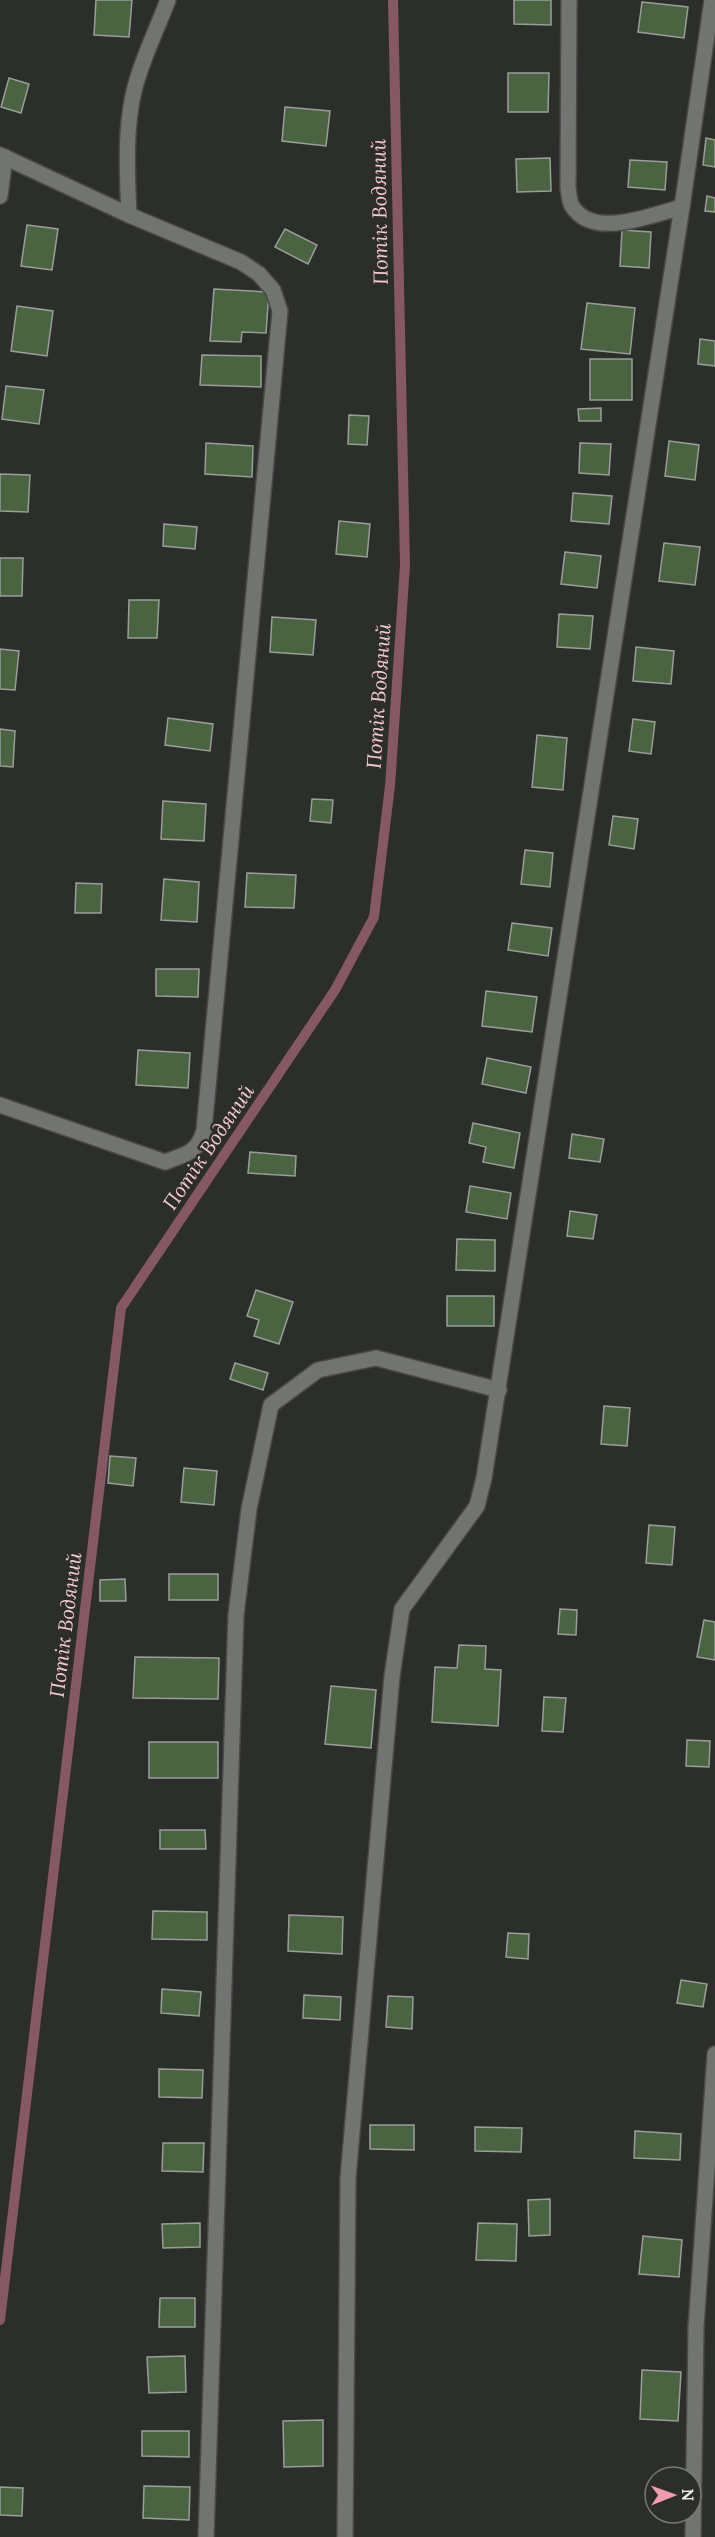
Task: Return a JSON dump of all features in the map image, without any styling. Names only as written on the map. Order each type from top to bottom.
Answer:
[{"type":"street","points":[[129,215],[130,124],[137,79],[168,0]]},
{"type":"street","points":[[569,0],[568,188],[572,205],[586,219],[598,224],[611,225],[682,207]]},
{"type":"street","points":[[345,2537],[348,2178],[392,1676],[402,1609],[477,1506],[484,1478],[682,207],[712,0]]},
{"type":"street","points":[[0,196],[2,156],[129,215],[241,262],[259,274],[273,290],[280,311],[204,1130],[201,1142],[193,1151],[165,1162],[0,1105]]},
{"type":"street","points":[[206,2537],[236,1615],[249,1509],[271,1405],[318,1370],[376,1358],[499,1390]]},
{"type":"street","points":[[693,2537],[696,2327],[715,2054]]},
{"type":"building","points":[[96,0],[132,0],[129,37],[94,35]]},
{"type":"building","points":[[514,0],[551,0],[551,25],[514,24]]},
{"type":"building","points":[[642,2],[688,7],[684,38],[638,32]]},
{"type":"building","points":[[508,73],[549,73],[548,112],[508,112]]},
{"type":"building","points":[[9,78],[29,84],[21,113],[1,107]]},
{"type":"building","points":[[285,107],[330,111],[326,146],[282,141]]},
{"type":"building","points":[[706,138],[715,140],[715,167],[703,165]]},
{"type":"building","points":[[550,158],[551,191],[517,192],[516,159]]},
{"type":"building","points":[[630,160],[667,162],[665,190],[628,187]]},
{"type":"building","points":[[707,196],[715,198],[715,212],[705,211]]},
{"type":"building","points":[[27,225],[58,229],[52,270],[21,266]]},
{"type":"building","points":[[285,229],[317,245],[308,264],[275,247]]},
{"type":"building","points":[[622,230],[651,232],[649,268],[620,266]]},
{"type":"building","points":[[214,289],[269,292],[266,333],[242,332],[241,342],[210,341]]},
{"type":"building","points":[[587,303],[635,308],[630,354],[581,349]]},
{"type":"building","points":[[17,306],[53,311],[47,356],[11,351]]},
{"type":"building","points":[[700,339],[715,341],[715,366],[698,364]]},
{"type":"building","points":[[202,355],[261,356],[261,387],[200,385]]},
{"type":"building","points":[[590,359],[632,359],[632,400],[590,400]]},
{"type":"building","points":[[6,386],[44,390],[39,424],[2,419]]},
{"type":"building","points":[[601,408],[601,421],[579,421],[578,409]]},
{"type":"building","points":[[349,415],[369,416],[367,445],[348,444]]},
{"type":"building","points":[[669,441],[699,445],[695,480],[665,476]]},
{"type":"building","points":[[206,443],[253,446],[252,477],[205,474]]},
{"type":"building","points":[[580,443],[611,444],[609,475],[579,473]]},
{"type":"building","points":[[0,474],[30,475],[28,512],[0,511]]},
{"type":"building","points":[[573,493],[612,496],[609,524],[571,521]]},
{"type":"building","points":[[339,521],[370,524],[367,557],[336,554]]},
{"type":"building","points":[[164,524],[197,527],[195,549],[163,546]]},
{"type":"building","points":[[664,543],[700,547],[695,585],[659,581]]},
{"type":"building","points":[[565,552],[601,556],[597,588],[561,584]]},
{"type":"building","points":[[0,558],[23,558],[22,596],[0,596]]},
{"type":"building","points":[[129,600],[159,600],[157,638],[128,638]]},
{"type":"building","points":[[559,614],[593,616],[590,649],[557,647]]},
{"type":"building","points":[[272,617],[316,620],[313,655],[270,652]]},
{"type":"building","points":[[636,647],[674,651],[671,684],[633,681]]},
{"type":"building","points":[[0,649],[19,651],[15,690],[0,689]]},
{"type":"building","points":[[168,718],[213,724],[210,751],[165,745]]},
{"type":"building","points":[[633,719],[655,722],[651,754],[629,751]]},
{"type":"building","points":[[0,729],[15,731],[13,767],[0,766]]},
{"type":"building","points":[[537,735],[567,738],[563,790],[532,787]]},
{"type":"building","points":[[312,799],[333,800],[331,823],[310,821]]},
{"type":"building","points":[[163,801],[206,804],[204,841],[161,839]]},
{"type":"building","points":[[613,816],[638,819],[634,849],[609,845]]},
{"type":"building","points":[[525,850],[553,853],[550,887],[521,884]]},
{"type":"building","points":[[247,873],[296,875],[294,908],[245,907]]},
{"type":"building","points":[[164,879],[199,882],[197,922],[161,920]]},
{"type":"building","points":[[76,883],[102,884],[101,913],[75,913]]},
{"type":"building","points":[[512,923],[552,928],[548,956],[508,950]]},
{"type":"building","points":[[156,969],[199,969],[198,997],[156,996]]},
{"type":"building","points":[[486,991],[537,997],[532,1032],[482,1026]]},
{"type":"building","points":[[138,1050],[190,1053],[188,1088],[136,1085]]},
{"type":"building","points":[[487,1058],[531,1067],[526,1093],[482,1084]]},
{"type":"building","points":[[473,1123],[520,1133],[514,1168],[483,1162],[486,1147],[469,1143]]},
{"type":"building","points":[[572,1134],[604,1139],[600,1162],[569,1158]]},
{"type":"building","points":[[250,1152],[296,1156],[295,1176],[248,1173]]},
{"type":"building","points":[[470,1186],[511,1193],[507,1219],[466,1212]]},
{"type":"building","points":[[570,1211],[597,1215],[593,1239],[567,1236]]},
{"type":"building","points":[[457,1239],[495,1240],[495,1271],[456,1270]]},
{"type":"building","points":[[256,1290],[293,1302],[279,1344],[254,1336],[259,1320],[247,1316]]},
{"type":"building","points":[[447,1296],[494,1296],[494,1326],[447,1326]]},
{"type":"building","points":[[235,1363],[268,1373],[263,1390],[230,1379]]},
{"type":"building","points":[[604,1406],[630,1408],[627,1446],[601,1444]]},
{"type":"building","points":[[110,1456],[136,1458],[133,1486],[108,1483]]},
{"type":"building","points":[[184,1468],[217,1471],[214,1505],[181,1502]]},
{"type":"building","points":[[649,1525],[675,1527],[672,1565],[646,1563]]},
{"type":"building","points":[[169,1574],[218,1574],[218,1600],[169,1600]]},
{"type":"building","points":[[125,1579],[126,1601],[100,1601],[100,1580]]},
{"type":"building","points":[[560,1609],[577,1610],[576,1635],[558,1634]]},
{"type":"building","points":[[704,1620],[715,1622],[715,1660],[697,1657]]},
{"type":"building","points":[[459,1645],[486,1646],[485,1669],[501,1670],[498,1726],[432,1722],[435,1667],[457,1668]]},
{"type":"building","points":[[135,1657],[219,1658],[218,1699],[133,1698]]},
{"type":"building","points":[[331,1686],[376,1690],[371,1748],[325,1744]]},
{"type":"building","points":[[544,1697],[566,1698],[563,1732],[542,1731]]},
{"type":"building","points":[[687,1740],[710,1741],[709,1767],[686,1766]]},
{"type":"building","points":[[149,1742],[218,1742],[218,1778],[149,1778]]},
{"type":"building","points":[[160,1830],[205,1830],[206,1849],[160,1849]]},
{"type":"building","points":[[153,1911],[207,1912],[207,1940],[152,1939]]},
{"type":"building","points":[[289,1915],[343,1917],[342,1954],[288,1951]]},
{"type":"building","points":[[508,1933],[529,1934],[528,1959],[506,1957]]},
{"type":"building","points":[[681,1980],[707,1984],[703,2007],[677,2003]]},
{"type":"building","points":[[162,1989],[201,1992],[199,2016],[161,2013]]},
{"type":"building","points":[[304,1995],[341,1997],[340,2020],[303,2018]]},
{"type":"building","points":[[388,1996],[413,1997],[412,2029],[386,2027]]},
{"type":"building","points":[[159,2069],[203,2070],[202,2098],[159,2097]]},
{"type":"building","points":[[370,2125],[414,2125],[414,2150],[370,2149]]},
{"type":"building","points":[[475,2127],[522,2128],[521,2152],[475,2151]]},
{"type":"building","points":[[635,2131],[681,2134],[680,2160],[634,2158]]},
{"type":"building","points":[[163,2143],[204,2143],[203,2172],[162,2171]]},
{"type":"building","points":[[550,2199],[550,2235],[529,2236],[528,2200]]},
{"type":"building","points":[[200,2223],[200,2247],[163,2248],[162,2224]]},
{"type":"building","points":[[478,2223],[517,2224],[516,2261],[476,2260]]},
{"type":"building","points":[[643,2236],[682,2240],[679,2277],[639,2274]]},
{"type":"building","points":[[160,2298],[195,2298],[195,2327],[159,2327]]},
{"type":"building","points":[[185,2356],[186,2392],[149,2393],[147,2357]]},
{"type":"building","points":[[642,2370],[681,2372],[678,2421],[640,2419]]},
{"type":"building","points":[[323,2420],[323,2466],[284,2467],[283,2421]]},
{"type":"building","points":[[142,2431],[189,2431],[189,2457],[142,2456]]},
{"type":"building","points":[[144,2486],[190,2487],[189,2520],[143,2518]]},
{"type":"building","points":[[0,2487],[23,2488],[22,2516],[0,2515]]},
{"type":"waterway","name":"Потік Водяний","points":[[0,2320],[121,1308],[335,990],[374,917],[390,786],[405,565],[393,0]]}]
